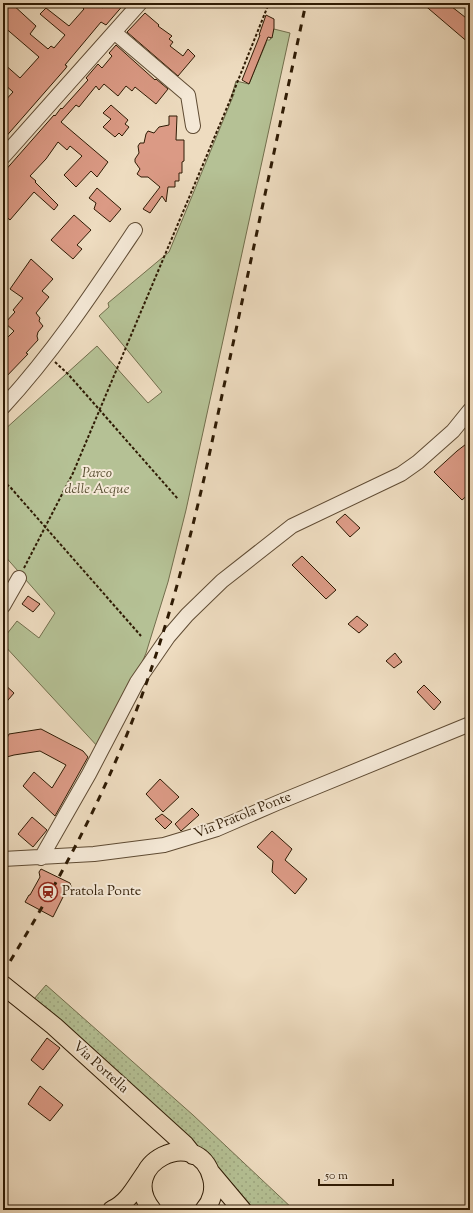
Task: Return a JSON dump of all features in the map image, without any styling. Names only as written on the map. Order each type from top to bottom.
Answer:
[{"type":"main road","name":"Via Portella","points":[[3,985],[54,1026],[185,1145],[193,1155],[206,1165],[242,1210]]},
{"type":"main road","points":[[112,1210],[121,1205],[154,1162],[163,1155],[173,1152],[184,1152],[193,1155]]},
{"type":"main road","points":[[147,1172],[144,1183],[144,1194],[152,1210]]},
{"type":"main road","points":[[204,1210],[212,1198],[213,1182],[211,1173]]},
{"type":"street","points":[[3,157],[140,3]]},
{"type":"street","points":[[114,32],[188,95],[193,126]]},
{"type":"street","points":[[3,407],[36,369],[135,230]]},
{"type":"street","points":[[41,858],[89,774],[137,682],[168,637],[187,615],[222,581],[292,526],[400,474],[418,462],[454,431],[465,427],[470,410]]},
{"type":"street","points":[[3,606],[19,578]]},
{"type":"street","name":"Via Pratola Ponte","points":[[3,859],[94,854],[164,845],[217,829],[470,724]]},
{"type":"path","points":[[19,578],[73,473],[228,105],[269,3]]},
{"type":"path","points":[[47,354],[68,374],[178,499]]},
{"type":"path","points":[[3,481],[11,488],[141,636]]},
{"type":"green space","name":"Parco delle Acque","points":[[274,29],[290,33],[186,510],[168,582],[146,653],[133,684],[99,748],[3,644],[3,639],[17,621],[39,638],[55,613],[3,554],[3,431],[97,346],[148,403],[162,392],[99,316],[109,307],[108,303],[169,252],[234,94],[231,98],[236,81],[249,84],[266,40],[270,40]]},
{"type":"green space","points":[[46,985],[193,1115],[294,1210],[255,1210],[218,1167],[186,1135],[34,999]]},
{"type":"building","points":[[7,3],[11,3],[36,26],[30,34],[48,49],[51,46],[54,48],[65,35],[40,14],[46,8],[69,26],[84,9],[78,3],[96,3],[103,8],[107,3],[125,3],[106,25],[101,22],[65,65],[67,66],[66,68],[3,140],[3,103],[13,92],[3,83],[3,63],[20,78],[39,57],[3,26],[3,8]]},
{"type":"building","points":[[422,3],[447,3],[470,21],[470,44]]},
{"type":"building","points":[[145,13],[159,25],[158,26],[172,36],[169,39],[173,42],[170,46],[183,56],[188,49],[195,56],[178,76],[127,32]]},
{"type":"building","points":[[266,15],[274,19],[272,38],[268,37],[249,84],[242,80],[260,35]]},
{"type":"building","points":[[116,45],[155,80],[156,79],[168,89],[156,104],[135,87],[132,91],[126,86],[118,96],[104,84],[99,90],[96,86],[79,107],[76,105],[61,122],[108,162],[97,177],[91,171],[76,187],[64,175],[82,156],[70,146],[67,150],[58,142],[46,159],[30,176],[58,205],[54,210],[34,192],[10,220],[3,214],[3,173],[54,115],[55,116],[61,108],[62,109],[88,80],[86,78],[98,64],[102,68],[112,56],[109,53]]},
{"type":"building","points":[[111,105],[128,120],[125,124],[129,127],[122,136],[119,133],[115,137],[103,127],[111,119],[103,113]]},
{"type":"building","points":[[169,116],[177,116],[176,140],[184,140],[184,161],[182,162],[182,173],[179,173],[179,181],[175,181],[175,187],[168,187],[166,202],[162,196],[150,213],[143,209],[160,187],[148,177],[141,177],[137,174],[140,169],[135,162],[135,159],[139,153],[138,146],[140,143],[144,143],[148,131],[154,133],[159,127],[169,125]]},
{"type":"building","points":[[97,188],[121,209],[110,222],[94,209],[96,203],[89,198]]},
{"type":"building","points":[[74,215],[91,230],[77,245],[82,249],[73,259],[51,240]]},
{"type":"building","points":[[31,259],[53,279],[42,291],[49,297],[36,313],[43,326],[38,332],[38,340],[26,353],[28,354],[3,380],[3,342],[14,331],[5,323],[15,312],[13,310],[23,298],[10,289]]},
{"type":"building","points":[[470,441],[470,493],[462,500],[434,472]]},
{"type":"building","points":[[345,514],[360,528],[350,537],[336,522]]},
{"type":"building","points":[[302,556],[336,590],[326,599],[292,565]]},
{"type":"building","points":[[28,596],[40,604],[33,612],[22,604]]},
{"type":"building","points":[[357,616],[368,625],[359,633],[348,624]]},
{"type":"building","points":[[395,653],[402,662],[394,668],[386,661]]},
{"type":"building","points":[[3,683],[14,693],[3,706]]},
{"type":"building","points":[[424,685],[441,702],[434,710],[417,692]]},
{"type":"building","points":[[41,729],[83,751],[88,757],[55,816],[23,786],[34,772],[52,788],[66,765],[40,751],[3,758],[3,737],[7,738],[9,734]]},
{"type":"building","points":[[160,779],[179,797],[163,812],[146,794]]},
{"type":"building","points":[[192,808],[199,815],[181,831],[175,824]]},
{"type":"building","points":[[162,814],[172,822],[165,829],[155,819]]},
{"type":"building","points":[[32,817],[47,830],[33,847],[18,834]]},
{"type":"building","points":[[272,831],[292,849],[285,860],[307,879],[295,894],[272,872],[273,861],[257,847]]},
{"type":"building","points":[[41,869],[70,883],[71,886],[70,889],[66,891],[53,917],[25,902],[40,877],[39,872]]},
{"type":"building","points":[[47,1038],[60,1048],[43,1070],[31,1060]]},
{"type":"building","points":[[40,1086],[63,1105],[50,1121],[28,1104]]},
{"type":"railway","points":[[3,973],[62,871],[102,792],[129,729],[156,656],[188,545],[206,470],[306,3]]},
{"type":"place","name":"Pratola Ponte","points":[[48,892]]}]
